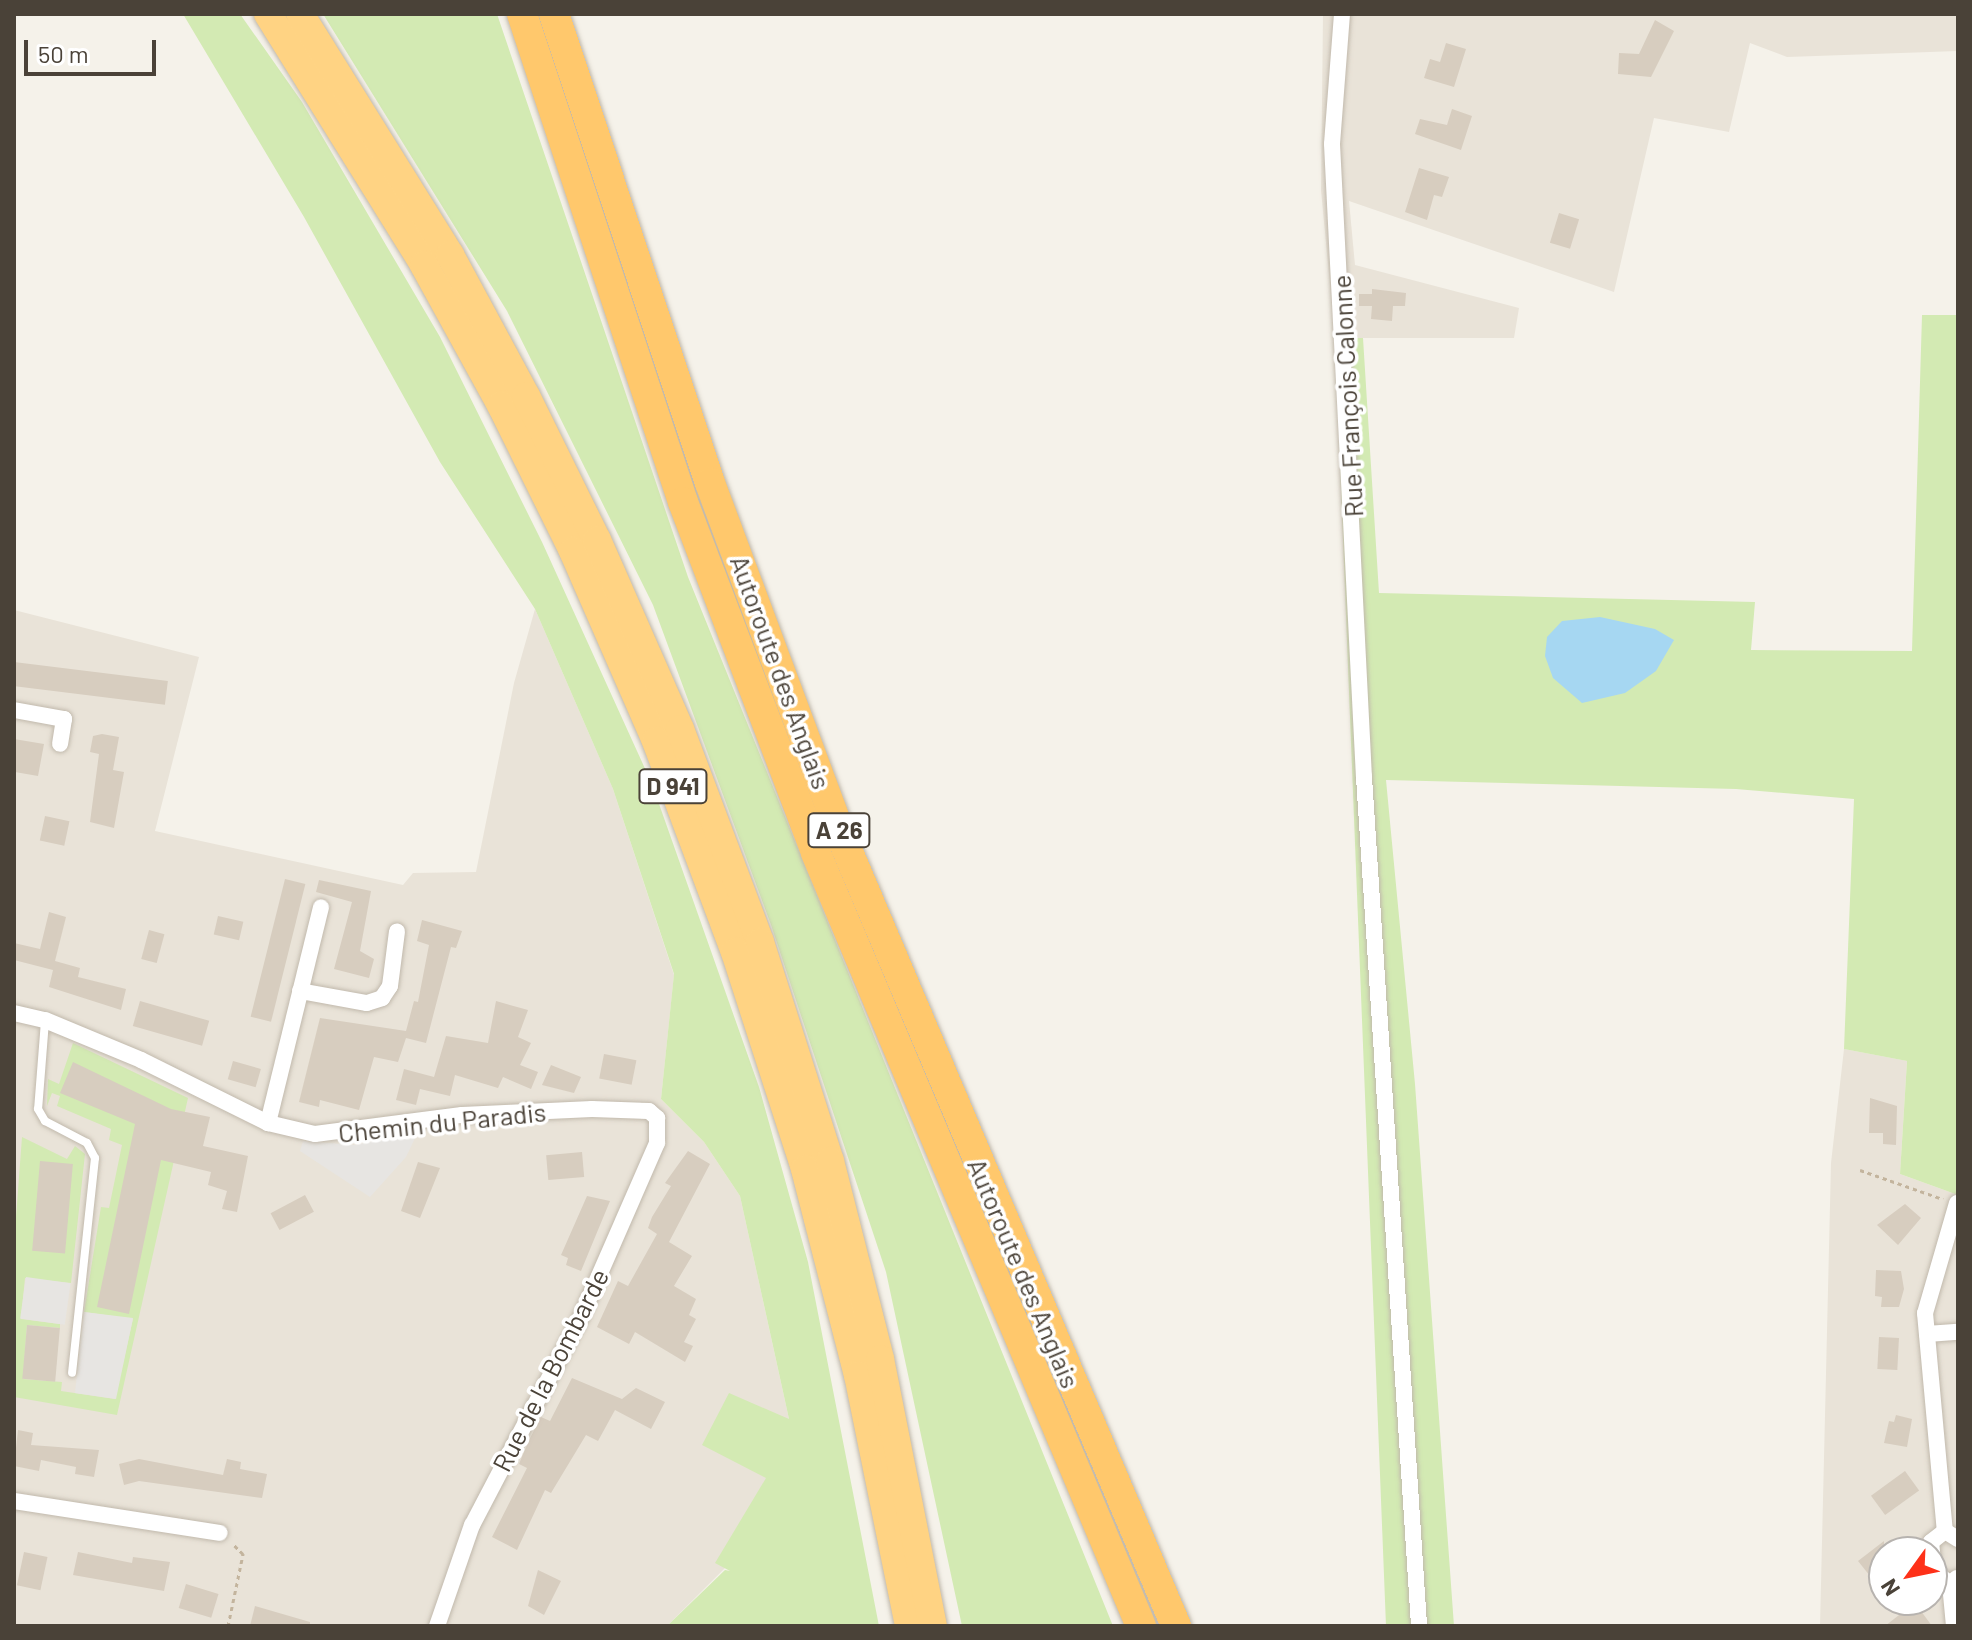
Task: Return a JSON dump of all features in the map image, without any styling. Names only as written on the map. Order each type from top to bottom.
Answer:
[{"type":"highway","name":"D 941","points":[[268,14],[424,265],[501,405],[656,741],[735,952],[805,1169],[915,1595],[933,1626]]},
{"type":"highway","name":"D 941","points":[[300,14],[450,255],[526,396],[597,540],[680,729],[760,942],[830,1161],[880,1359],[915,1595],[909,1626]]},
{"type":"highway","name":"Autoroute des Anglais","points":[[522,14],[683,502],[816,853],[1141,1626]]},
{"type":"highway","name":"Autoroute des Anglais","points":[[554,14],[710,483],[843,840],[1176,1626]]},
{"type":"highway","name":"D 941","points":[[901,1626],[915,1595]]},
{"type":"highway","name":"D 941","points":[[915,1595],[941,1626]]},
{"type":"street","name":"Rue François Calonne","points":[[1342,14],[1332,144],[1364,777],[1419,1626]]},
{"type":"street","points":[[14,710],[64,719],[60,744]]},
{"type":"street","points":[[268,1123],[321,907]]},
{"type":"street","points":[[300,991],[367,1003],[382,998],[390,986],[397,931]]},
{"type":"street","name":"Chemin du Paradis","points":[[14,1013],[45,1020],[268,1123],[315,1134],[462,1115],[592,1109],[654,1115]]},
{"type":"street","name":"Rue de la Bombarde","points":[[437,1626],[472,1525],[582,1315],[657,1143],[654,1115]]},
{"type":"street","points":[[1954,1626],[1954,1580],[1934,1571],[1931,1542],[1951,1535],[1925,1313],[1957,1203]]},
{"type":"street","points":[[1927,1334],[1958,1332]]},
{"type":"street","points":[[14,1501],[220,1533]]},
{"type":"lane","points":[[45,1020],[38,1109],[45,1121],[87,1143],[95,1158],[72,1373]]},
{"type":"path","points":[[1860,1170],[1957,1203]]},
{"type":"path","points":[[220,1533],[243,1554],[228,1626]]},
{"type":"shaded area","points":[[1323,14],[1958,14],[1958,51],[1787,57],[1750,43],[1729,132],[1654,118],[1614,292],[1349,201],[1355,265],[1519,308],[1514,338],[1335,338],[1321,190]]},
{"type":"shaded area","points":[[535,609],[613,789],[674,975],[661,1099],[704,1142],[740,1196],[798,1460],[746,1547],[667,1626],[14,1626],[14,610],[199,657],[155,831],[403,885],[413,873],[476,872],[514,683]]},
{"type":"shaded area","points":[[1844,1049],[1907,1061],[1900,1174],[1958,1195],[1958,1626],[1820,1626],[1831,1163]]},
{"type":"shaded area","points":[[417,1134],[406,1157],[370,1197],[300,1151],[303,1141],[354,1145]]},
{"type":"shaded area","points":[[26,1277],[71,1283],[65,1325],[20,1319]]},
{"type":"shaded area","points":[[84,1312],[133,1318],[116,1399],[75,1393]]},
{"type":"green space","points":[[183,14],[240,14],[302,102],[440,337],[542,542],[652,784],[759,1087],[808,1262],[879,1626],[667,1626],[725,1570],[730,1571],[715,1563],[766,1478],[702,1445],[729,1393],[789,1419],[740,1196],[704,1142],[661,1099],[674,974],[613,789],[535,609],[440,462],[304,217]]},
{"type":"green space","points":[[323,14],[497,14],[688,577],[1113,1626],[962,1626],[886,1272],[771,925],[653,605],[507,311]]},
{"type":"green space","points":[[1922,315],[1958,315],[1958,1195],[1900,1174],[1907,1061],[1844,1049],[1854,799],[1736,789],[1386,780],[1415,1084],[1454,1626],[1386,1626],[1335,338],[1363,338],[1379,593],[1755,602],[1751,650],[1912,651]]},
{"type":"green space","points":[[73,1043],[188,1098],[117,1415],[14,1397],[14,1244],[22,1137],[67,1159],[75,1146],[85,1154],[71,1283],[25,1278],[21,1319],[60,1324],[60,1328],[27,1325],[23,1379],[62,1382],[61,1391],[115,1399],[133,1319],[84,1312],[101,1207],[109,1208],[122,1145],[109,1140],[111,1129],[57,1106],[60,1096],[52,1093],[47,1106],[48,1079],[59,1084]]},
{"type":"water","points":[[1600,617],[1655,629],[1674,640],[1656,671],[1625,693],[1582,703],[1553,678],[1545,656],[1547,637],[1562,621]]},
{"type":"building","points":[[1655,20],[1674,31],[1651,77],[1618,74],[1619,53],[1639,54]]},
{"type":"building","points":[[1446,43],[1466,49],[1454,87],[1424,78],[1430,59],[1440,62]]},
{"type":"building","points":[[1452,109],[1472,116],[1461,150],[1415,134],[1420,119],[1447,125]]},
{"type":"building","points":[[1419,168],[1449,177],[1442,197],[1434,195],[1427,220],[1405,212]]},
{"type":"building","points":[[1559,213],[1579,219],[1570,249],[1550,243]]},
{"type":"building","points":[[1372,289],[1406,293],[1405,306],[1393,306],[1392,321],[1371,319],[1372,306],[1359,306],[1359,294],[1372,294]]},
{"type":"building","points":[[14,662],[168,681],[165,705],[14,686]]},
{"type":"building","points":[[93,736],[119,737],[113,770],[124,772],[114,828],[90,822],[99,754],[90,752]]},
{"type":"building","points":[[14,739],[44,744],[38,776],[15,772]]},
{"type":"building","points":[[45,816],[69,821],[64,846],[40,840]]},
{"type":"building","points":[[285,879],[305,884],[271,1022],[251,1017]]},
{"type":"building","points":[[319,880],[371,891],[360,951],[374,959],[369,978],[334,969],[352,902],[316,892]]},
{"type":"building","points":[[49,912],[66,917],[55,961],[80,968],[78,977],[126,989],[121,1010],[49,987],[53,970],[14,960],[14,943],[40,949]]},
{"type":"building","points":[[218,916],[243,922],[239,940],[214,935]]},
{"type":"building","points":[[422,920],[462,931],[456,948],[451,947],[426,1043],[406,1038],[398,1062],[374,1057],[359,1110],[320,1100],[319,1107],[299,1102],[320,1018],[406,1031],[414,1001],[418,1002],[429,945],[417,941]]},
{"type":"building","points":[[149,930],[164,934],[157,963],[141,959]]},
{"type":"building","points":[[140,1001],[209,1021],[202,1046],[133,1026]]},
{"type":"building","points":[[496,1001],[528,1010],[518,1037],[531,1043],[520,1065],[538,1072],[531,1089],[503,1077],[498,1088],[455,1075],[450,1096],[420,1089],[416,1105],[396,1100],[404,1069],[434,1077],[446,1036],[488,1043]]},
{"type":"building","points":[[604,1054],[636,1060],[632,1085],[599,1079]]},
{"type":"building","points":[[233,1061],[261,1069],[256,1087],[228,1079]]},
{"type":"building","points":[[73,1062],[171,1109],[210,1117],[203,1146],[248,1156],[237,1212],[222,1209],[227,1191],[208,1185],[211,1172],[161,1160],[129,1314],[97,1307],[135,1124],[60,1093]]},
{"type":"building","points":[[551,1065],[581,1077],[574,1093],[542,1085]]},
{"type":"building","points":[[1870,1098],[1897,1106],[1896,1145],[1883,1144],[1883,1133],[1869,1133]]},
{"type":"building","points":[[688,1151],[710,1164],[669,1242],[692,1256],[674,1286],[696,1299],[689,1315],[696,1319],[684,1342],[693,1346],[685,1362],[635,1332],[629,1344],[597,1327],[618,1281],[628,1286],[657,1234],[648,1228],[652,1217],[671,1186],[665,1183]]},
{"type":"building","points":[[582,1152],[584,1177],[548,1180],[546,1155]]},
{"type":"building","points":[[40,1161],[73,1164],[65,1254],[32,1251]]},
{"type":"building","points":[[418,1162],[440,1168],[420,1218],[401,1211]]},
{"type":"building","points":[[305,1195],[314,1212],[279,1230],[271,1213]]},
{"type":"building","points":[[587,1196],[610,1201],[581,1271],[566,1265],[568,1258],[561,1255]]},
{"type":"building","points":[[1905,1204],[1921,1218],[1898,1245],[1877,1225]]},
{"type":"building","points":[[1876,1270],[1901,1271],[1904,1289],[1899,1307],[1881,1307],[1882,1297],[1875,1296]]},
{"type":"building","points":[[27,1325],[60,1328],[55,1382],[22,1379]]},
{"type":"building","points":[[1879,1337],[1899,1338],[1897,1370],[1877,1369]]},
{"type":"building","points":[[572,1378],[622,1399],[636,1388],[665,1402],[651,1429],[615,1410],[598,1441],[586,1435],[551,1493],[545,1490],[517,1550],[492,1537],[527,1468],[519,1464],[529,1440],[541,1417],[550,1421]]},
{"type":"building","points":[[1896,1415],[1912,1419],[1907,1447],[1884,1443],[1889,1421],[1894,1422]]},
{"type":"building","points":[[18,1430],[33,1433],[31,1445],[99,1450],[94,1477],[75,1474],[76,1467],[41,1460],[39,1471],[14,1466]]},
{"type":"building","points":[[139,1459],[223,1475],[227,1459],[241,1462],[240,1469],[267,1474],[262,1498],[139,1481],[124,1485],[119,1464]]},
{"type":"building","points":[[1905,1471],[1919,1490],[1885,1515],[1871,1496]]},
{"type":"building","points":[[24,1552],[47,1557],[40,1590],[17,1585]]},
{"type":"building","points":[[78,1552],[132,1563],[133,1557],[170,1562],[164,1591],[73,1575]]},
{"type":"building","points":[[1868,1553],[1868,1574],[1858,1561]]},
{"type":"building","points":[[538,1570],[561,1581],[544,1615],[528,1606]]},
{"type":"building","points":[[186,1584],[219,1594],[211,1618],[179,1608]]},
{"type":"building","points":[[255,1606],[310,1622],[310,1626],[250,1626]]},
{"type":"building","points":[[1898,1616],[1925,1616],[1932,1626],[1885,1626]]}]
